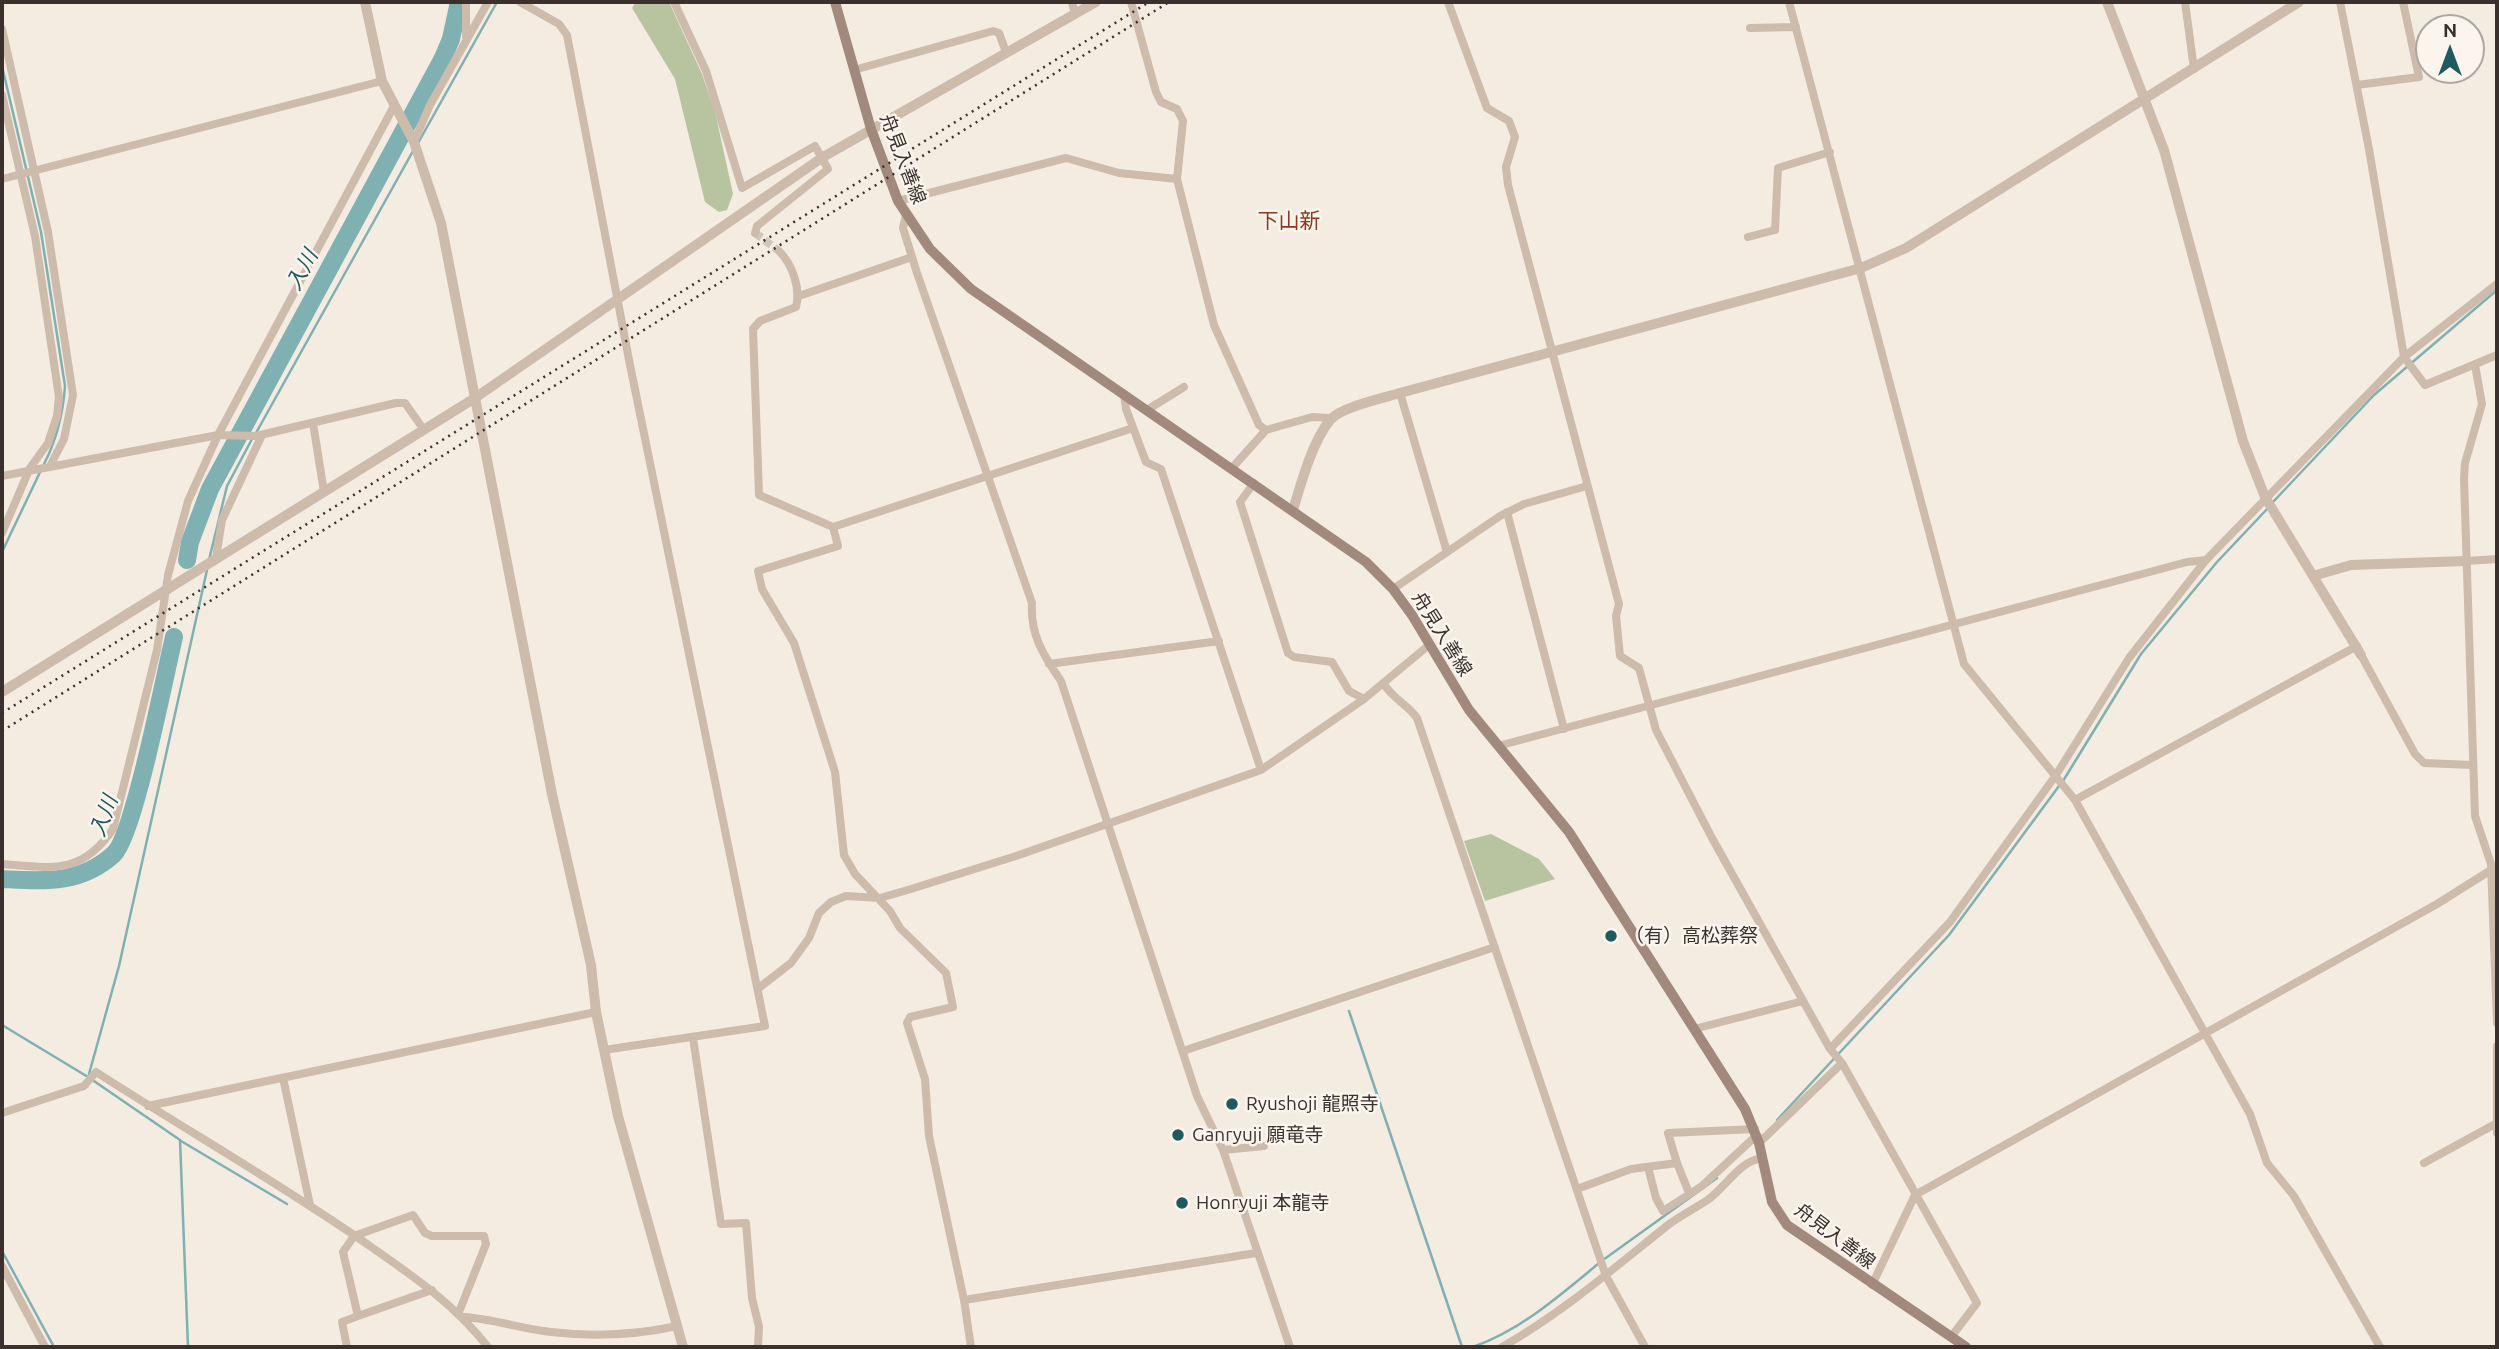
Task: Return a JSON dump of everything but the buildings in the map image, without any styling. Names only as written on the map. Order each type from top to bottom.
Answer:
[{"type":"main road","name":"舟見入善線","points":[[835,2],[871,128],[898,201],[930,249],[971,289],[1293,510],[1366,562],[1393,589],[1469,710],[1569,832],[1694,1029],[1757,1136],[1772,1202],[1787,1225],[1871,1285],[1966,1347]]},
{"type":"street","points":[[365,2],[382,80],[412,139],[441,223],[550,783],[592,965],[596,1012],[618,1116],[683,1347]]},
{"type":"street","points":[[466,2],[466,39]]},
{"type":"street","points":[[412,139],[488,2]]},
{"type":"street","points":[[520,2],[559,24],[567,35],[760,987],[765,1026],[604,1050]]},
{"type":"street","points":[[674,2],[706,71],[742,188],[815,146],[824,157],[828,169],[757,226],[755,233]]},
{"type":"street","points":[[1072,2],[1075,14]]},
{"type":"street","points":[[2,692],[475,398],[824,157],[1096,2]]},
{"type":"street","points":[[1131,2],[1156,92],[1161,102],[1177,109],[1183,121],[1177,179],[1214,325],[1259,425],[1266,430]]},
{"type":"street","points":[[1448,2],[1487,108],[1509,121],[1515,137],[1506,167],[1508,185],[1619,604],[1616,616],[1620,656],[1639,668],[1656,730],[1712,838],[1977,1303],[1951,1338]]},
{"type":"street","points":[[1789,2],[1964,664],[2075,800],[2250,1114],[2267,1163],[2294,1196],[2380,1347]]},
{"type":"street","points":[[2107,2],[2146,100],[2177,198],[2243,441],[2264,497],[2359,650],[2415,754],[2424,763],[2472,765]]},
{"type":"street","points":[[2185,2],[2194,69]]},
{"type":"street","points":[[1232,468],[1266,430],[1312,417],[1331,418],[1354,407],[1400,393],[1861,268],[1906,248],[2299,2]]},
{"type":"street","points":[[2340,2],[2404,357],[2425,385],[2497,355]]},
{"type":"street","points":[[2357,85],[2419,77],[2403,2]]},
{"type":"street","points":[[1750,28],[1796,27]]},
{"type":"street","points":[[2,29],[36,170],[50,242],[73,395],[64,439],[51,464]]},
{"type":"street","points":[[855,70],[993,31],[999,33],[1006,52]]},
{"type":"street","points":[[2,179],[382,80]]},
{"type":"street","points":[[2,95],[35,236],[59,397],[57,416],[48,443],[30,468],[2,533]]},
{"type":"street","points":[[2,864],[62,868],[99,849],[113,829],[158,650],[167,589],[188,501],[396,110]]},
{"type":"street","points":[[1748,237],[1775,230],[1778,168],[1830,152]]},
{"type":"street","points":[[898,201],[1066,158],[1119,173],[1177,179]]},
{"type":"street","points":[[905,215],[903,228],[912,257],[1032,603],[1030,623],[1034,636],[1061,681],[1197,1096],[1223,1150],[1290,1347]]},
{"type":"street","points":[[779,251],[788,260],[799,296],[796,307],[760,321],[753,329],[759,495],[833,527],[1133,428]]},
{"type":"street","points":[[799,296],[912,257]]},
{"type":"street","points":[[1830,1049],[1950,922],[2056,775],[2129,658],[2206,560],[2264,497],[2404,357],[2497,284]]},
{"type":"street","points":[[2475,365],[2482,404],[2465,463],[2472,765],[2475,816],[2493,866],[2497,1023]]},
{"type":"street","points":[[1147,410],[1184,387]]},
{"type":"street","points":[[1400,393],[1447,552]]},
{"type":"street","points":[[1124,394],[1146,462],[1161,469],[1261,771]]},
{"type":"street","points":[[2,476],[51,464],[222,435],[259,436],[405,403],[424,430]]},
{"type":"street","points":[[1293,510],[1304,474],[1331,418]]},
{"type":"street","points":[[313,423],[324,492]]},
{"type":"street","points":[[216,558],[222,520],[259,436]]},
{"type":"street","points":[[1254,483],[1240,502],[1288,653],[1294,657],[1332,662],[1349,691],[1364,699]]},
{"type":"street","points":[[1393,589],[1507,512],[1587,486]]},
{"type":"street","points":[[1507,512],[1564,729]]},
{"type":"street","points":[[833,527],[838,546],[758,571],[762,589],[794,643],[835,772],[844,855],[855,874],[880,898],[900,928],[946,973],[953,1007],[910,1017],[908,1023],[925,1079],[929,1136],[964,1300],[971,1347]]},
{"type":"street","points":[[2313,576],[2351,565],[2497,559]]},
{"type":"street","points":[[1498,746],[2187,562],[2206,560]]},
{"type":"street","points":[[1049,664],[1219,641]]},
{"type":"street","points":[[760,987],[791,962],[809,938],[819,914],[831,902],[846,896],[880,898],[1109,824],[1261,771],[1364,699],[1429,645]]},
{"type":"street","points":[[2075,800],[2359,650]]},
{"type":"street","points":[[1384,684],[1392,698],[1410,708],[1417,718],[1606,1276],[1645,1347]]},
{"type":"street","points":[[1871,1285],[1914,1195],[2437,904],[2493,866]]},
{"type":"street","points":[[1183,1051],[1495,947]]},
{"type":"street","points":[[1694,1029],[1803,1001]]},
{"type":"street","points":[[148,1106],[596,1012]]},
{"type":"street","points":[[693,1038],[720,1224],[746,1223],[752,1298],[759,1326],[758,1347]]},
{"type":"street","points":[[2497,1046],[2497,1133]]},
{"type":"street","points":[[1648,1167],[1656,1198],[1663,1211],[1689,1193],[1842,1063]]},
{"type":"street","points":[[2,1113],[84,1086],[96,1072],[310,1205],[432,1290],[462,1315],[488,1347]]},
{"type":"street","points":[[283,1079],[310,1205]]},
{"type":"street","points":[[2424,1163],[2497,1123]]},
{"type":"street","points":[[1689,1193],[1676,1163],[1668,1133],[1757,1136]]},
{"type":"street","points":[[1223,1150],[1264,1146]]},
{"type":"street","points":[[1502,1347],[1606,1276],[1670,1223],[1730,1182],[1747,1162],[1763,1158]]},
{"type":"street","points":[[1577,1189],[1631,1169],[1676,1163]]},
{"type":"street","points":[[358,1316],[342,1257],[354,1236],[413,1215],[425,1233],[432,1236],[484,1236],[486,1244],[462,1315]]},
{"type":"street","points":[[964,1300],[1256,1253]]},
{"type":"street","points":[[2,1266],[45,1347]]},
{"type":"street","points":[[347,1347],[342,1322],[432,1290]]},
{"type":"street","points":[[462,1315],[549,1332],[592,1335],[643,1333],[677,1326]]},
{"type":"green space","points":[[636,2],[669,2],[702,74],[715,112],[733,194],[727,210],[719,212],[705,202],[675,79],[632,8]]},
{"type":"green space","points":[[1491,834],[1539,859],[1555,879],[1485,901],[1464,841]]},
{"type":"waterway","name":"入川","points":[[187,560],[190,542],[210,489],[443,58],[451,39],[459,2]]},
{"type":"waterway","points":[[418,143],[497,2]]},
{"type":"waterway","points":[[2,66],[41,232],[65,386],[59,426],[44,464]]},
{"type":"waterway","points":[[256,433],[413,151]]},
{"type":"waterway","points":[[2273,502],[2374,395],[2497,290]]},
{"type":"waterway","points":[[209,560],[227,486],[252,439]]},
{"type":"waterway","points":[[2,552],[41,470]]},
{"type":"waterway","points":[[2063,781],[2141,654],[2217,562],[2269,507]]},
{"type":"waterway","points":[[89,1074],[119,966],[207,570]]},
{"type":"waterway","name":"入川","points":[[2,879],[61,879],[88,871],[114,854],[131,817],[174,637]]},
{"type":"waterway","points":[[1777,1120],[1949,935],[2059,786]]},
{"type":"waterway","points":[[1349,1011],[1462,1347]]},
{"type":"waterway","points":[[2,1025],[88,1077]]},
{"type":"waterway","points":[[91,1079],[180,1140],[188,1347]]},
{"type":"waterway","points":[[181,1141],[287,1204]]},
{"type":"waterway","points":[[1603,1260],[1717,1178]]},
{"type":"waterway","points":[[2,1251],[54,1347]]},
{"type":"waterway","points":[[1473,1347],[1523,1322],[1598,1264]]},
{"type":"tunnel","points":[[755,233],[779,251]]},
{"type":"railway","points":[[2,713],[1149,2]]},
{"type":"railway","points":[[2,731],[1169,2]]},
{"type":"place","name":"（有）高松葬祭","points":[[1611,936]]},
{"type":"place","name":"Ryushoji 龍照寺","points":[[1232,1104]]},
{"type":"place","name":"Ganryuji 願竜寺","points":[[1178,1135]]},
{"type":"place","name":"Honryuji 本龍寺","points":[[1182,1203]]},
{"type":"district","name":"下山新","points":[[1289,221]]}]
